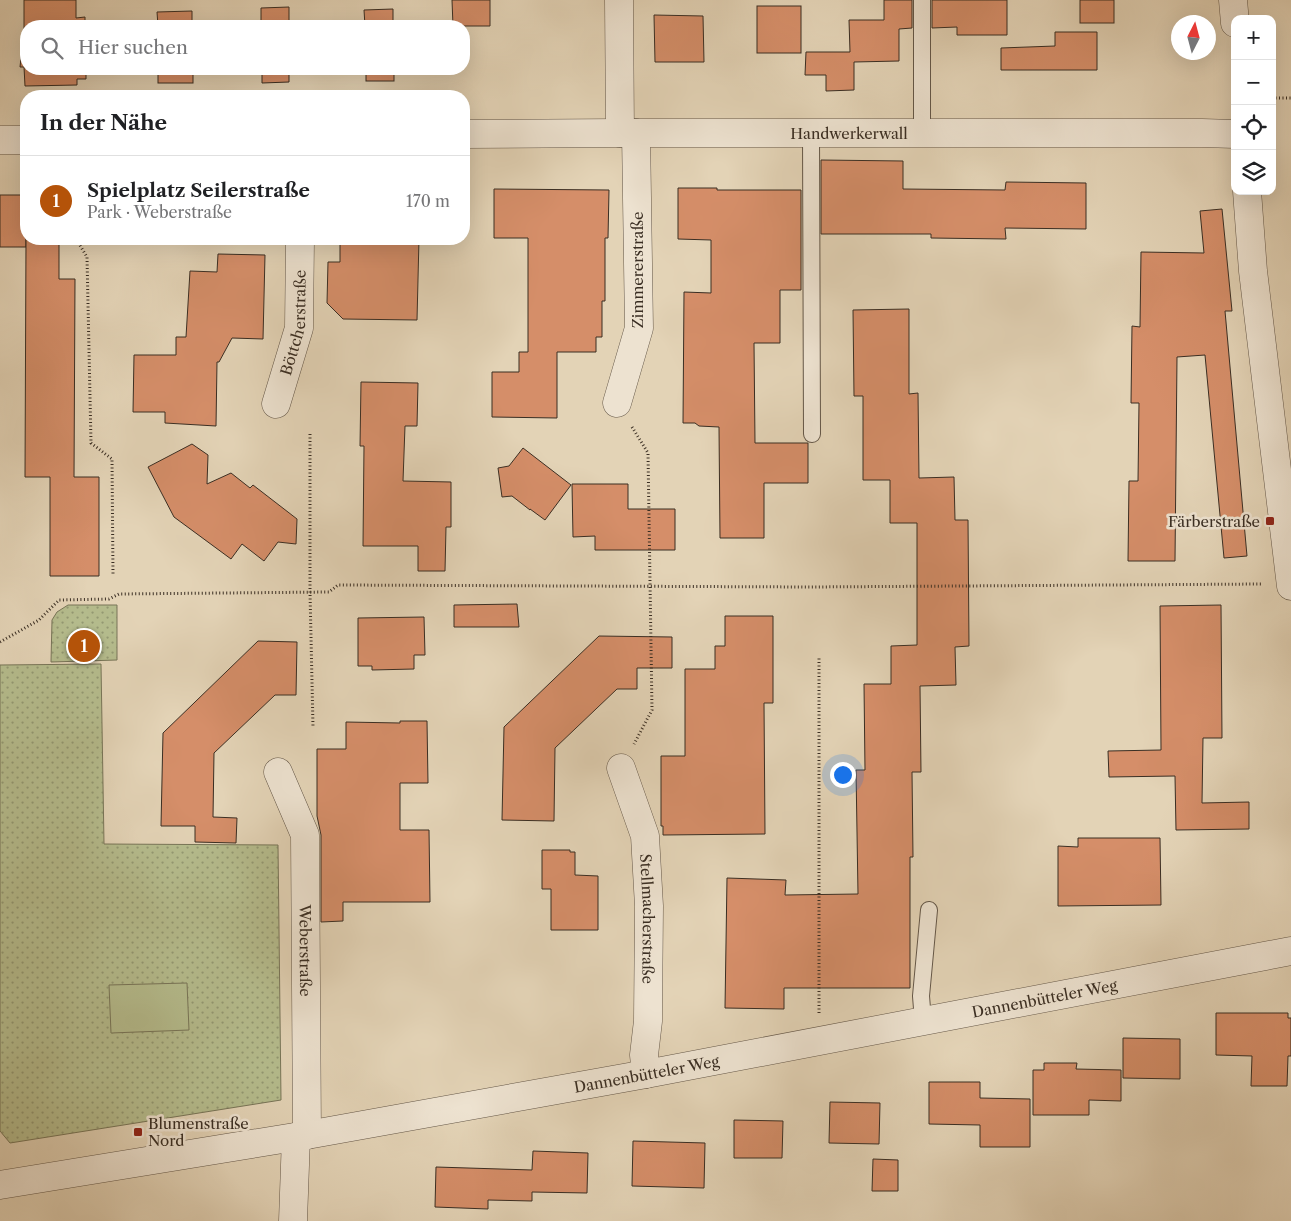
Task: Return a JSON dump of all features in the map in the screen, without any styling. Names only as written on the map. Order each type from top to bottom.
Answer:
[{"type":"street","name":"Zimmererstraße","points":[[617,403],[639,328],[619,0]]},
{"type":"street","points":[[1233,0],[1234,15]]},
{"type":"street","name":"Handwerkerwall","points":[[470,134],[1231,134]]},
{"type":"street","points":[[0,140],[20,140]]},
{"type":"street","points":[[1247,195],[1253,271],[1291,585]]},
{"type":"street","name":"Böttcherstraße","points":[[276,404],[299,328],[300,245]]},
{"type":"street","name":"Stellmacherstraße","points":[[621,768],[645,836],[649,906],[648,1021],[644,1055],[646,1074]]},
{"type":"street","name":"Weberstraße","points":[[278,772],[305,835],[301,1136],[293,1221]]},
{"type":"street","name":"Dannenbütteler Weg","points":[[0,1185],[301,1136],[646,1074],[1291,952]]},
{"type":"lane","points":[[922,0],[922,133]]},
{"type":"lane","points":[[811,133],[812,434]]},
{"type":"lane","points":[[923,1021],[920,996],[929,910]]},
{"type":"path","points":[[1276,98],[1291,98]]},
{"type":"path","points":[[80,245],[87,257],[91,443],[112,459],[113,574]]},
{"type":"path","points":[[617,403],[648,453],[652,710],[621,768]]},
{"type":"path","points":[[310,434],[310,592],[313,727]]},
{"type":"path","points":[[0,642],[39,620],[58,600],[109,599],[119,594],[329,592],[338,585],[810,587],[1291,585]]},
{"type":"path","points":[[819,658],[819,1016]]},
{"type":"green space","points":[[68,605],[117,605],[117,660],[51,662],[52,620],[57,612]]},
{"type":"green space","points":[[101,664],[104,844],[278,845],[281,1100],[10,1143],[0,1131],[0,665]]},
{"type":"green space","points":[[187,983],[189,1030],[111,1033],[109,985]]},
{"type":"building","points":[[24,0],[76,0],[76,18],[85,17],[85,20],[24,20]]},
{"type":"building","points":[[452,0],[490,0],[490,26],[470,26],[470,20],[453,20]]},
{"type":"building","points":[[884,0],[912,0],[912,28],[899,29],[899,61],[854,62],[854,90],[826,91],[826,75],[805,75],[806,52],[850,52],[849,20],[884,20]]},
{"type":"building","points":[[932,0],[1007,0],[1007,35],[957,35],[957,27],[932,28]]},
{"type":"building","points":[[1080,0],[1114,0],[1114,23],[1080,23]]},
{"type":"building","points":[[757,6],[801,6],[801,53],[757,53]]},
{"type":"building","points":[[289,7],[289,20],[261,20],[261,8]]},
{"type":"building","points":[[393,9],[393,20],[365,20],[364,10]]},
{"type":"building","points":[[192,11],[192,20],[158,20],[157,12]]},
{"type":"building","points":[[654,15],[703,16],[704,62],[655,62]]},
{"type":"building","points":[[1055,32],[1097,32],[1097,70],[1001,70],[1001,48],[1055,46]]},
{"type":"building","points":[[24,75],[86,75],[86,79],[77,79],[77,85],[25,86]]},
{"type":"building","points":[[158,75],[193,75],[193,83],[158,83]]},
{"type":"building","points":[[262,75],[289,75],[289,82],[262,83]]},
{"type":"building","points":[[366,75],[394,75],[394,81],[366,81]]},
{"type":"building","points":[[821,160],[903,161],[903,189],[1005,190],[1006,182],[1086,183],[1086,229],[1005,228],[1006,239],[931,238],[931,234],[821,234]]},
{"type":"building","points":[[678,188],[801,190],[801,290],[780,290],[780,343],[754,343],[755,443],[808,443],[808,483],[764,483],[764,538],[720,538],[719,427],[683,423],[684,292],[711,293],[711,240],[678,239]]},
{"type":"building","points":[[494,189],[609,190],[608,238],[605,238],[605,301],[602,301],[602,337],[596,337],[596,352],[557,352],[557,418],[492,417],[492,372],[519,372],[519,352],[528,352],[528,238],[494,238]]},
{"type":"building","points":[[0,195],[20,195],[20,245],[26,245],[26,247],[0,247]]},
{"type":"building","points":[[1222,209],[1232,311],[1225,311],[1247,556],[1224,558],[1205,355],[1177,357],[1175,561],[1128,561],[1129,481],[1138,481],[1139,403],[1131,403],[1132,326],[1140,327],[1141,252],[1204,253],[1200,211]]},
{"type":"building","points":[[26,245],[59,245],[59,279],[75,279],[74,477],[99,477],[99,576],[50,576],[50,477],[25,477]]},
{"type":"building","points":[[340,245],[419,245],[417,320],[343,319],[327,303],[328,262],[340,262]]},
{"type":"building","points":[[218,254],[265,255],[263,339],[232,338],[219,362],[217,362],[216,426],[165,423],[165,412],[133,412],[134,355],[176,355],[176,337],[186,337],[190,271],[217,272]]},
{"type":"building","points":[[909,309],[909,394],[918,393],[919,478],[954,477],[955,520],[968,520],[969,646],[955,647],[956,685],[920,686],[921,772],[912,772],[913,857],[910,857],[910,988],[784,988],[784,1009],[725,1008],[727,878],[786,880],[785,895],[858,894],[856,770],[865,770],[864,684],[891,684],[891,646],[917,645],[917,523],[890,523],[890,480],[863,480],[863,396],[854,396],[853,310]]},
{"type":"building","points":[[361,382],[418,383],[417,426],[405,426],[403,481],[451,482],[451,527],[446,527],[445,571],[418,571],[418,546],[363,546],[364,446],[360,446]]},
{"type":"building","points":[[192,444],[208,455],[207,484],[231,473],[250,488],[253,485],[297,519],[296,544],[278,542],[264,561],[242,544],[231,559],[174,517],[148,467]]},
{"type":"building","points":[[523,448],[571,485],[545,520],[512,496],[502,497],[498,468],[509,466]]},
{"type":"building","points":[[572,484],[628,484],[628,509],[675,509],[675,550],[595,550],[595,536],[573,537]]},
{"type":"building","points":[[517,604],[519,627],[454,627],[454,605]]},
{"type":"building","points":[[1221,605],[1222,738],[1203,738],[1202,803],[1249,802],[1249,829],[1176,830],[1175,776],[1109,777],[1108,751],[1161,750],[1160,606]]},
{"type":"building","points":[[725,616],[773,616],[773,703],[764,703],[765,834],[663,835],[663,826],[661,826],[661,756],[685,756],[685,669],[715,669],[715,646],[725,646]]},
{"type":"building","points":[[424,617],[425,655],[414,655],[414,669],[372,670],[372,666],[358,666],[358,618]]},
{"type":"building","points":[[599,636],[672,637],[672,668],[637,668],[637,689],[617,689],[555,748],[554,821],[502,820],[504,727]]},
{"type":"building","points":[[258,641],[297,642],[296,695],[275,695],[214,753],[213,817],[237,818],[236,843],[195,842],[195,826],[161,826],[163,733]]},
{"type":"building","points":[[400,721],[427,721],[428,783],[400,783],[400,830],[429,830],[430,902],[343,902],[343,921],[321,922],[321,835],[317,816],[317,749],[346,749],[346,722],[400,723]]},
{"type":"building","points":[[1078,838],[1160,838],[1161,905],[1058,906],[1058,846],[1078,847]]},
{"type":"building","points":[[542,850],[570,850],[570,852],[575,852],[575,875],[598,876],[598,930],[551,930],[551,889],[542,889]]},
{"type":"building","points":[[1216,1013],[1288,1013],[1288,1018],[1291,1018],[1291,1056],[1288,1056],[1287,1086],[1251,1086],[1252,1056],[1216,1055]]},
{"type":"building","points":[[1123,1038],[1180,1039],[1180,1079],[1123,1078]]},
{"type":"building","points":[[1044,1063],[1077,1063],[1076,1069],[1121,1070],[1121,1101],[1089,1100],[1089,1115],[1033,1115],[1033,1070],[1044,1070]]},
{"type":"building","points":[[929,1082],[980,1082],[980,1098],[1030,1099],[1030,1147],[980,1147],[980,1125],[929,1124]]},
{"type":"building","points":[[830,1102],[880,1103],[879,1144],[829,1143]]},
{"type":"building","points":[[734,1120],[783,1121],[782,1158],[734,1158]]},
{"type":"building","points":[[633,1141],[705,1143],[704,1188],[632,1186]]},
{"type":"building","points":[[533,1151],[588,1153],[587,1193],[532,1192],[532,1201],[488,1200],[488,1209],[435,1207],[436,1167],[532,1170]]},
{"type":"building","points":[[873,1159],[898,1160],[898,1191],[872,1191]]},
{"type":"place","name":"Färberstraße","points":[[1270,521]]},
{"type":"place","name":"Spielplatz Seilerstraße","points":[[84,646]]},
{"type":"place","name":"Blumenstraße Nord","points":[[138,1132]]}]
